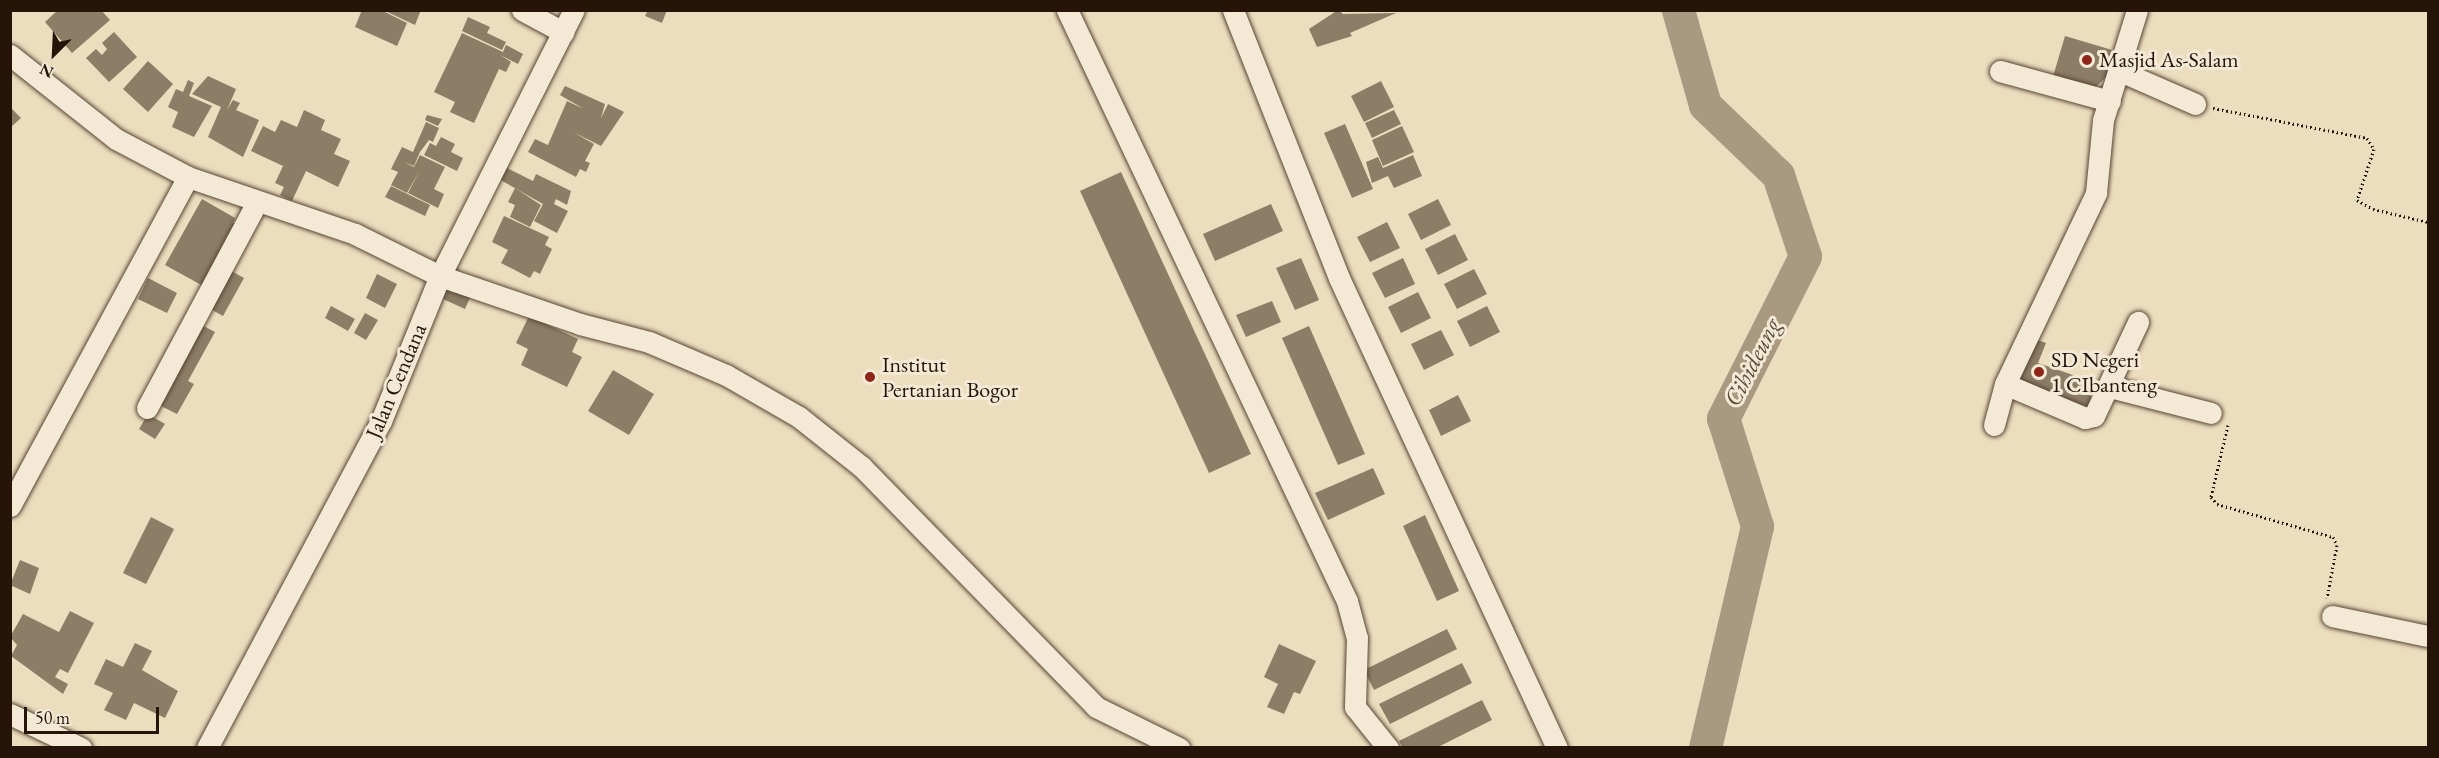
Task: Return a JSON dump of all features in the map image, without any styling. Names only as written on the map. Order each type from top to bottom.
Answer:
[{"type":"street","points":[[522,10],[563,32]]},
{"type":"street","name":"Jalan Cendana","points":[[207,747],[381,421],[440,276],[574,10]]},
{"type":"street","points":[[1067,10],[1347,601],[1357,638],[1355,708],[1388,747]]},
{"type":"street","points":[[1233,10],[1339,278],[1557,747]]},
{"type":"street","points":[[1994,425],[2005,384],[2096,193],[2102,172],[2098,143],[2138,10]]},
{"type":"street","points":[[10,55],[117,139],[188,177],[355,234],[440,276],[580,324],[649,342],[726,375],[799,417],[862,467],[1096,707],[1179,747]]},
{"type":"street","points":[[2000,71],[2110,101]]},
{"type":"street","points":[[2120,71],[2195,104]]},
{"type":"street","points":[[10,506],[188,177]]},
{"type":"street","points":[[147,408],[257,202]]},
{"type":"street","points":[[2005,384],[2085,418],[2094,416],[2110,387],[2138,322]]},
{"type":"street","points":[[2110,387],[2211,413]]},
{"type":"street","points":[[2332,616],[2428,636]]},
{"type":"street","points":[[10,714],[81,747]]},
{"type":"path","points":[[2195,104],[2367,138],[2374,149],[2357,200],[2373,209],[2428,222]]},
{"type":"path","points":[[2211,413],[2225,416],[2228,425],[2211,497],[2217,504],[2333,537],[2337,545],[2324,611],[2332,616]]},
{"type":"building","points":[[58,10],[101,10],[110,20],[72,53],[45,22]]},
{"type":"building","points":[[362,10],[381,10],[407,23],[397,46],[355,27]]},
{"type":"building","points":[[383,10],[421,10],[415,25]]},
{"type":"building","points":[[648,10],[667,10],[662,23],[645,16]]},
{"type":"building","points":[[1338,10],[1343,14],[1396,13],[1350,33],[1352,36],[1317,47],[1309,29]]},
{"type":"building","points":[[468,17],[490,27],[487,33],[506,42],[502,50],[462,31]]},
{"type":"building","points":[[114,32],[137,57],[109,82],[86,58],[96,49],[102,55],[107,49],[102,43]]},
{"type":"building","points":[[462,33],[503,52],[506,45],[523,54],[518,64],[500,55],[511,62],[506,72],[499,69],[474,123],[450,112],[455,102],[434,92]]},
{"type":"building","name":"Masjid As-Salam","points":[[2065,36],[2119,52],[2114,69],[2092,91],[2052,80]]},
{"type":"building","points":[[148,61],[173,84],[148,112],[123,89]]},
{"type":"building","points":[[208,76],[236,89],[227,110],[233,100],[240,103],[236,110],[259,120],[243,157],[208,137],[221,107],[192,94]]},
{"type":"building","points":[[188,80],[194,83],[189,96],[212,106],[194,137],[172,127],[178,112],[168,107],[176,89],[183,92]]},
{"type":"building","points":[[1381,81],[1394,107],[1364,122],[1351,96]]},
{"type":"building","points":[[565,86],[605,104],[601,118],[608,104],[624,112],[601,146],[573,132],[594,144],[585,161],[590,163],[586,172],[580,169],[576,177],[528,152],[535,139],[548,145],[567,101],[584,109],[560,95]]},
{"type":"building","points":[[10,107],[21,118],[10,128]]},
{"type":"building","points":[[304,110],[325,120],[321,130],[341,139],[334,154],[350,161],[338,187],[306,171],[292,201],[280,195],[284,187],[275,183],[283,166],[251,151],[263,126],[275,132],[281,120],[297,127]]},
{"type":"building","points":[[1394,110],[1401,124],[1372,138],[1365,123]]},
{"type":"building","points":[[427,115],[442,119],[438,126],[425,120]]},
{"type":"building","points":[[426,122],[439,128],[433,142],[429,140],[420,152],[414,166],[404,162],[414,167],[420,155],[445,167],[434,189],[444,194],[438,208],[408,193],[420,170],[407,193],[391,185],[398,172],[391,169],[402,147],[413,152]]},
{"type":"building","points":[[1345,124],[1373,189],[1352,198],[1324,133]]},
{"type":"building","points":[[1402,126],[1414,152],[1383,166],[1372,140]]},
{"type":"building","points":[[441,137],[455,144],[451,152],[463,158],[457,171],[424,155],[430,143],[436,146]]},
{"type":"building","points":[[1413,155],[1422,176],[1394,188],[1388,176],[1372,183],[1366,162],[1378,157],[1383,168]]},
{"type":"building","points":[[503,166],[533,181],[536,174],[571,191],[567,205],[556,199],[554,204],[568,211],[557,233],[534,221],[543,204],[497,178]]},
{"type":"building","points":[[1121,172],[1251,454],[1209,473],[1080,191]]},
{"type":"building","points":[[391,186],[430,205],[425,216],[385,197]]},
{"type":"building","points":[[515,188],[541,205],[530,227],[510,217],[515,205],[508,202]]},
{"type":"building","points":[[202,199],[235,218],[233,223],[239,226],[205,287],[165,265]]},
{"type":"building","points":[[1438,199],[1451,225],[1421,240],[1408,214]]},
{"type":"building","points":[[1271,204],[1283,231],[1215,261],[1203,234]]},
{"type":"building","points":[[504,216],[549,237],[545,245],[552,249],[540,274],[534,271],[530,278],[501,263],[508,250],[492,242]]},
{"type":"building","points":[[1387,222],[1400,248],[1370,262],[1357,237]]},
{"type":"building","points":[[1455,234],[1468,260],[1438,275],[1425,249]]},
{"type":"building","points":[[1301,258],[1319,300],[1295,310],[1276,268]]},
{"type":"building","points":[[1403,258],[1415,284],[1385,298],[1372,273]]},
{"type":"building","points":[[226,268],[244,278],[223,316],[205,306]]},
{"type":"building","points":[[1474,269],[1487,294],[1457,309],[1444,284]]},
{"type":"building","points":[[377,274],[397,284],[385,308],[366,298]]},
{"type":"building","points":[[148,278],[177,293],[167,313],[138,299]]},
{"type":"building","points":[[449,284],[472,293],[465,309],[443,299]]},
{"type":"building","points":[[1418,292],[1431,318],[1401,333],[1388,307]]},
{"type":"building","points":[[1272,301],[1281,322],[1246,337],[1236,315]]},
{"type":"building","points":[[331,306],[355,319],[348,331],[325,318]]},
{"type":"building","points":[[1487,306],[1500,332],[1470,347],[1457,321]]},
{"type":"building","points":[[365,313],[378,320],[366,340],[354,333]]},
{"type":"building","points":[[529,316],[578,339],[572,352],[582,357],[567,387],[521,365],[528,349],[516,343]]},
{"type":"building","points":[[196,322],[215,332],[188,381],[194,384],[177,414],[153,402]]},
{"type":"building","points":[[1309,326],[1365,454],[1338,465],[1282,338]]},
{"type":"building","points":[[1441,330],[1454,355],[1424,370],[1411,344]]},
{"type":"building","name":"SD Negeri 1 CIbanteng","points":[[2029,337],[2046,343],[2038,363],[2096,383],[2088,407],[2012,381]]},
{"type":"building","points":[[613,370],[654,394],[629,435],[588,411]]},
{"type":"building","points":[[1458,395],[1471,421],[1441,436],[1429,410]]},
{"type":"building","points":[[148,414],[165,424],[155,439],[139,429]]},
{"type":"building","points":[[1373,468],[1385,494],[1328,520],[1315,493]]},
{"type":"building","points":[[1425,515],[1459,591],[1437,601],[1403,526]]},
{"type":"building","points":[[151,517],[174,529],[146,584],[123,573]]},
{"type":"building","points":[[20,560],[39,568],[30,594],[10,585]]},
{"type":"building","points":[[70,611],[94,623],[68,673],[60,669],[55,677],[68,684],[63,694],[11,656],[17,645],[10,637],[23,614],[59,632]]},
{"type":"building","points":[[1447,629],[1457,649],[1374,690],[1364,670]]},
{"type":"building","points":[[135,643],[152,651],[142,670],[178,691],[165,718],[134,703],[126,720],[104,710],[113,693],[94,684],[106,659],[123,667]]},
{"type":"building","points":[[1279,644],[1316,661],[1300,694],[1294,692],[1284,714],[1267,707],[1278,684],[1264,677]]},
{"type":"building","points":[[1462,663],[1472,683],[1390,724],[1379,704]]},
{"type":"building","points":[[1482,700],[1492,720],[1436,748],[1403,748],[1399,741]]},
{"type":"waterway","name":"Cihideung","points":[[1678,10],[1705,105],[1778,175],[1805,256],[1723,418],[1757,526],[1705,748]]},
{"type":"place","name":"Masjid As-Salam","points":[[2087,60]]},
{"type":"place","name":"SD Negeri 1 CIbanteng","points":[[2039,372]]},
{"type":"place","name":"Institut Pertanian Bogor","points":[[870,377]]}]
